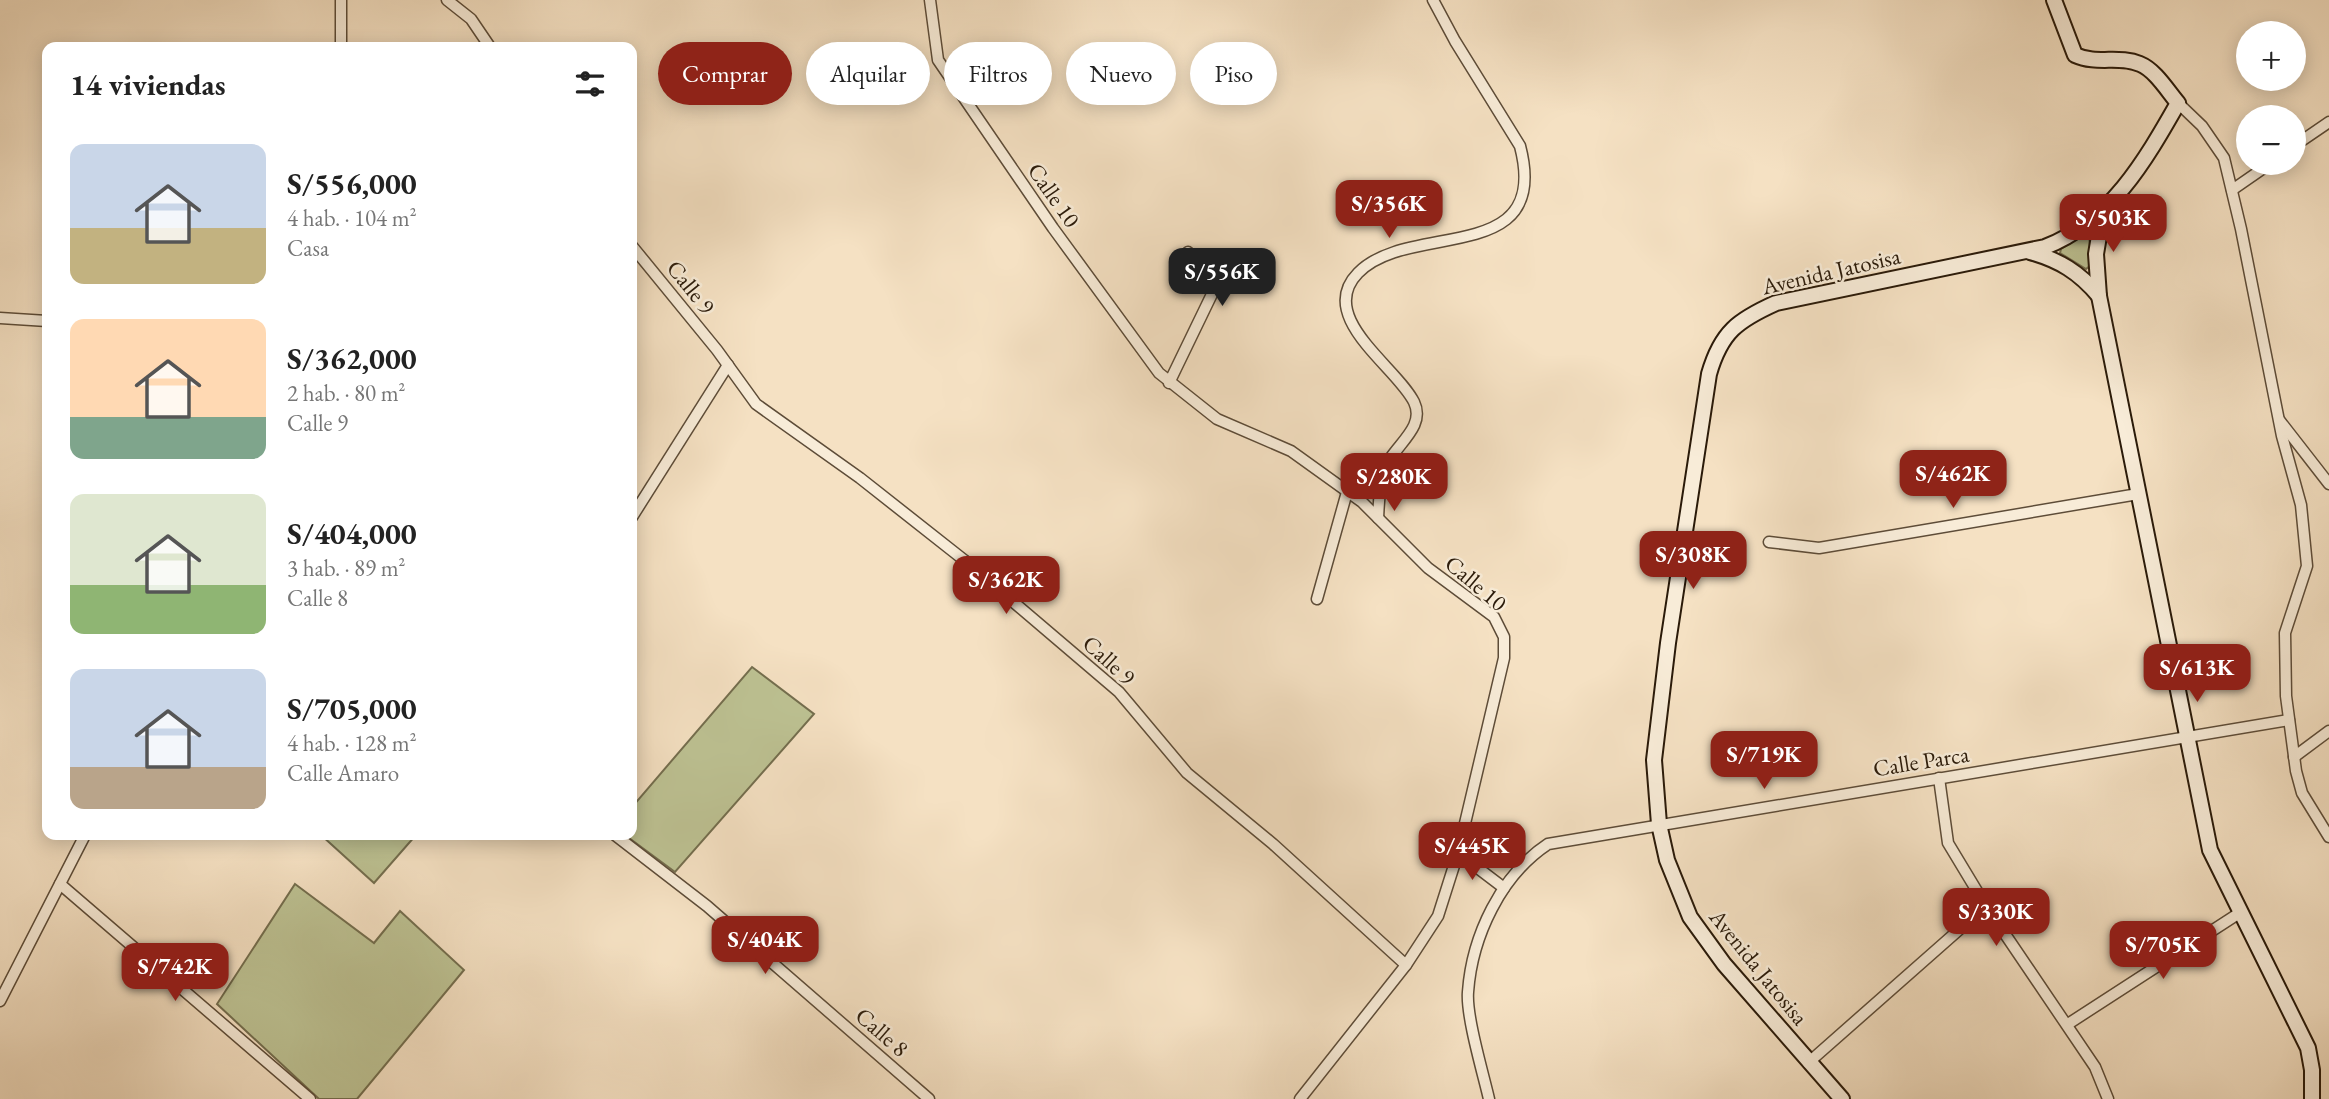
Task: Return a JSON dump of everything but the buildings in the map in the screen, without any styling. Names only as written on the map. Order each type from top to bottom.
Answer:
[{"type":"street","points":[[341,0],[341,42]]},
{"type":"street","points":[[447,0],[471,19],[487,42]]},
{"type":"street","name":"Calle 10","points":[[930,0],[938,60],[1053,228],[1168,383],[1217,419],[1291,452],[1347,492],[1378,518],[1428,568],[1494,617],[1504,637],[1504,658],[1458,853],[1438,916],[1406,965],[1300,1099]]},
{"type":"street","points":[[1378,518],[1384,470],[1398,445],[1413,430],[1417,410],[1405,387],[1358,337],[1348,312],[1347,298],[1351,284],[1357,274],[1371,262],[1416,247],[1479,233],[1503,222],[1514,211],[1525,188],[1525,163],[1520,146],[1433,0]]},
{"type":"street","points":[[2054,0],[2075,55],[2094,61],[2142,64],[2202,126],[2219,148],[2232,190],[2280,421],[2301,505],[2306,566],[2285,634],[2289,720],[2302,793],[2329,837]]},
{"type":"street","name":"Avenida Jatosisa","points":[[1842,1099],[1724,964],[1690,917],[1667,860],[1659,824],[1654,761],[1668,643],[1714,356],[1731,329],[1745,317],[1776,303],[2028,252],[2076,233],[2103,212],[2150,151],[2178,103]]},
{"type":"street","points":[[2306,138],[2329,122]]},
{"type":"street","points":[[2232,190],[2254,175]]},
{"type":"street","name":"Avenida Jatosisa","points":[[2103,212],[2095,254],[2099,296],[2210,850],[2308,1048],[2312,1070],[2312,1099]]},
{"type":"street","name":"Calle 9","points":[[637,252],[728,365],[744,390],[767,413],[860,478],[1119,691],[1187,773],[1273,844],[1406,965]]},
{"type":"street","points":[[1168,383],[1213,292],[1212,277],[1188,252]]},
{"type":"street","name":"Avenida Jatosisa","points":[[2028,252],[2049,257],[2068,266],[2085,279],[2099,296]]},
{"type":"street","points":[[0,318],[42,321]]},
{"type":"street","points":[[637,509],[728,365]]},
{"type":"street","points":[[2280,421],[2329,484]]},
{"type":"street","points":[[1317,599],[1347,492]]},
{"type":"street","points":[[1769,542],[1819,548],[2138,494]]},
{"type":"street","name":"Calle Parca","points":[[1489,1099],[1468,994],[1478,940],[1504,888],[1529,857],[1548,844],[2289,720]]},
{"type":"street","points":[[2294,757],[2329,731]]},
{"type":"street","points":[[1939,778],[1948,843],[1986,906],[2095,1066],[2108,1099]]},
{"type":"street","points":[[0,1002],[82,840]]},
{"type":"street","name":"Calle 8","points":[[621,840],[707,906],[929,1099]]},
{"type":"street","points":[[1458,853],[1504,888]]},
{"type":"street","points":[[60,884],[310,1099]]},
{"type":"street","points":[[1808,1063],[1986,906]]},
{"type":"street","points":[[2068,1024],[2241,912]]},
{"type":"green space","points":[[2089,231],[2091,265],[2086,269],[2060,253],[2061,249]]},
{"type":"green space","points":[[752,667],[814,714],[675,872],[632,840],[637,840],[637,801]]},
{"type":"green space","points":[[327,840],[412,840],[374,883]]},
{"type":"green space","points":[[295,884],[374,943],[400,911],[464,970],[357,1099],[319,1099],[217,1004]]}]
